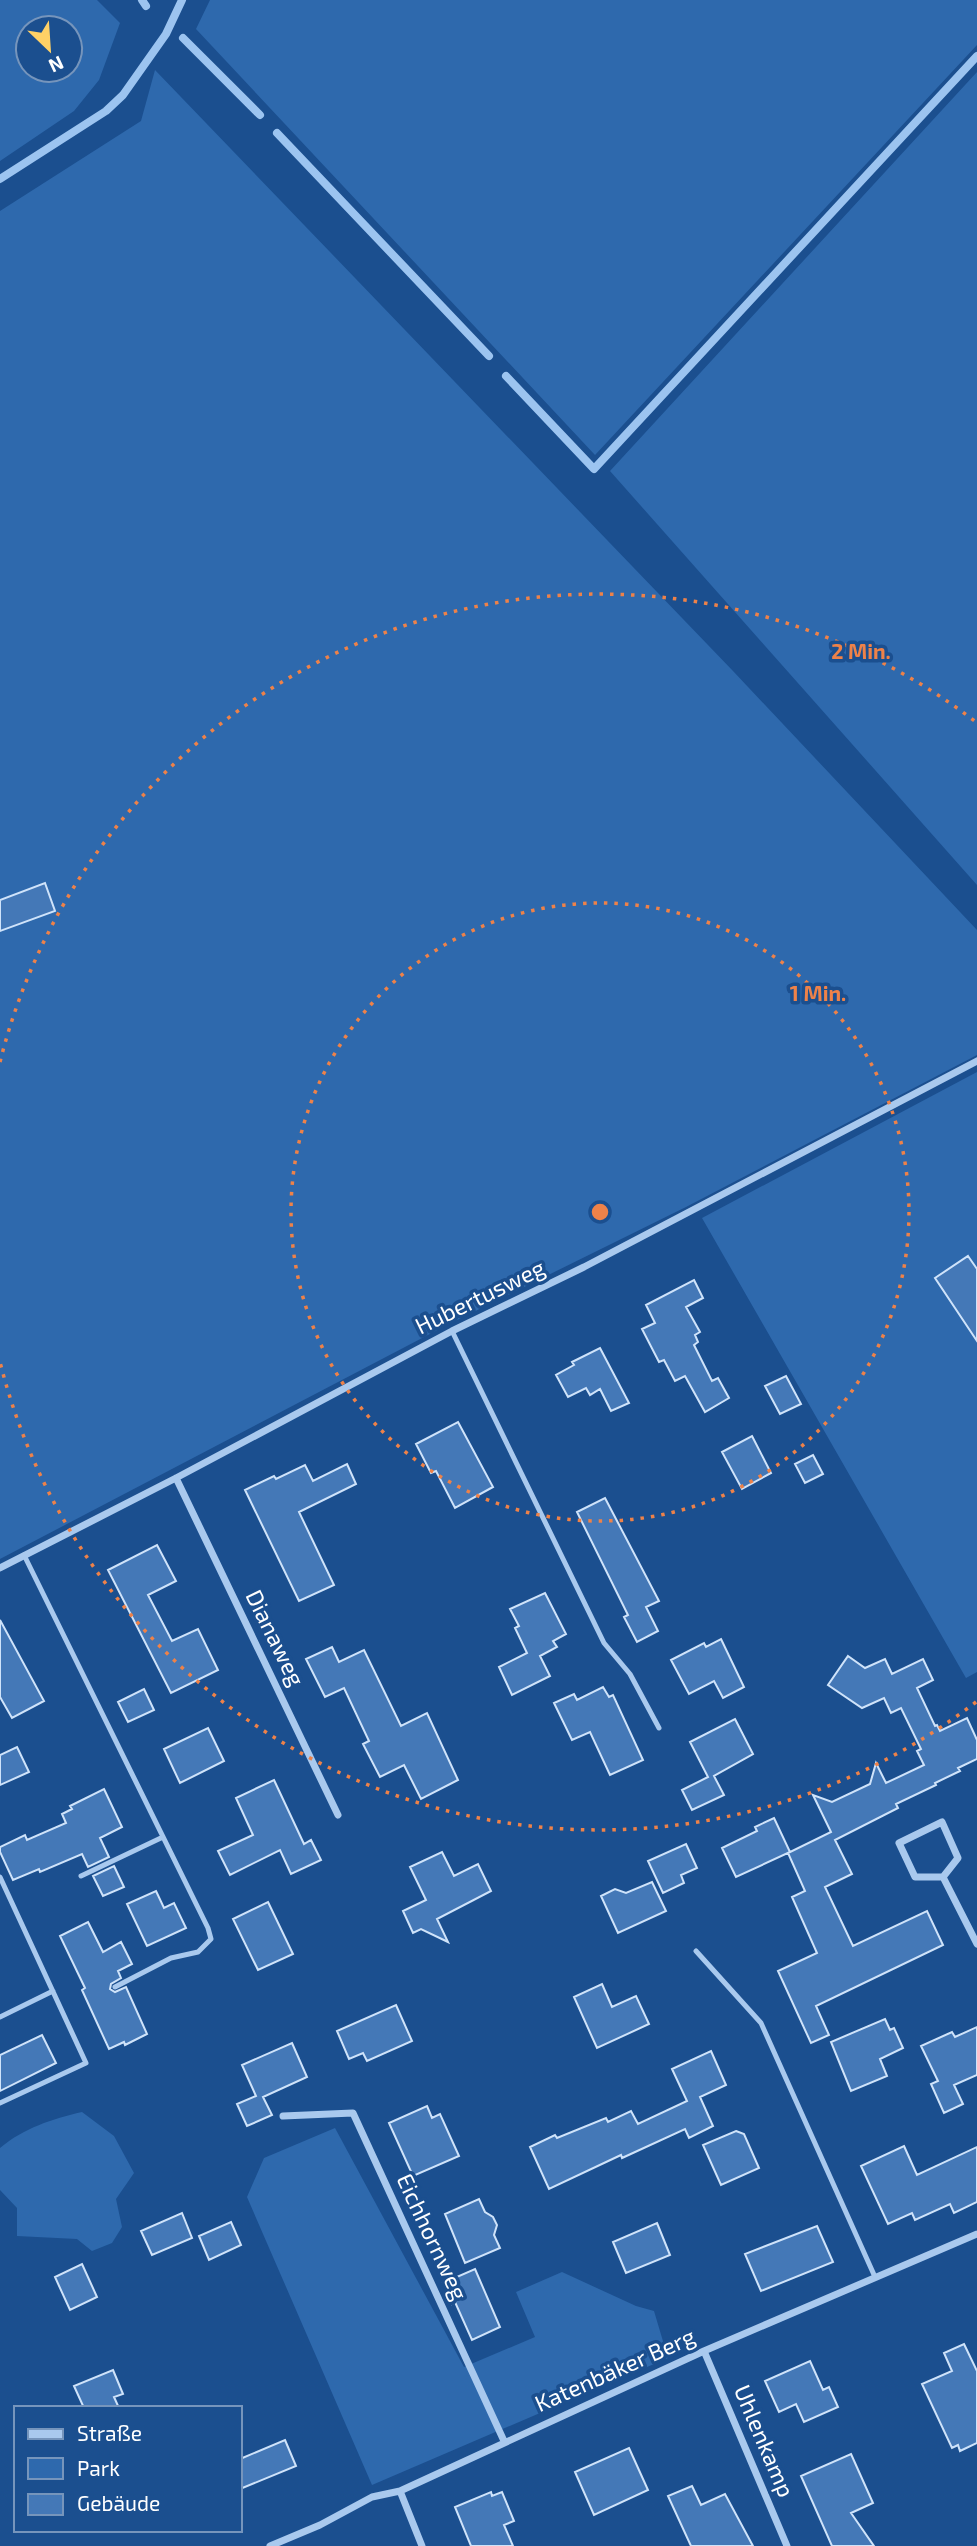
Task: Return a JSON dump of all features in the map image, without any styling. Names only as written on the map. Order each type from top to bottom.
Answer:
[{"type":"street","name":"Hubertusweg","points":[[0,1568],[452,1331],[584,1267],[977,1061]]},
{"type":"street","name":"Dianaweg","points":[[176,1478],[338,1815]]},
{"type":"street","points":[[942,1822],[958,1858],[943,1877],[915,1877],[899,1843],[942,1822]]},
{"type":"street","points":[[943,1877],[977,1944]]},
{"type":"street","name":"Eichhornweg","points":[[283,2116],[352,2113],[504,2441]]},
{"type":"street","name":"Katenbäker Berg","points":[[270,2546],[320,2525],[372,2497],[400,2491],[704,2351],[976,2236]]},
{"type":"street","name":"Uhlenkamp","points":[[704,2351],[788,2546]]},
{"type":"street","points":[[400,2491],[422,2546]]},
{"type":"lane","points":[[452,1331],[604,1643],[630,1674],[659,1728]]},
{"type":"lane","points":[[24,1555],[211,1939],[198,1952],[171,1958],[115,1986]]},
{"type":"lane","points":[[81,1877],[163,1837]]},
{"type":"lane","points":[[0,1877],[86,2063],[0,2103]]},
{"type":"lane","points":[[696,1951],[761,2023],[875,2277]]},
{"type":"lane","points":[[0,2017],[53,1991]]},
{"type":"green space","points":[[0,0],[97,0],[120,23],[99,80],[74,111],[0,161]]},
{"type":"green space","points":[[210,0],[977,0],[977,45],[595,455],[196,29]]},
{"type":"green space","points":[[155,70],[733,671],[977,930],[977,1055],[686,1207],[447,1325],[0,1559],[0,211],[141,121]]},
{"type":"green space","points":[[977,72],[977,885],[610,471]]},
{"type":"green space","points":[[977,1072],[977,1672],[966,1678],[702,1218]]},
{"type":"green space","points":[[82,2112],[114,2136],[134,2173],[116,2199],[122,2227],[112,2243],[92,2251],[77,2239],[17,2236],[17,2208],[0,2190],[0,2148],[39,2125]]},
{"type":"green space","points":[[335,2128],[464,2367],[535,2337],[516,2292],[562,2272],[636,2306],[654,2311],[668,2358],[372,2485],[247,2197],[264,2158]]},
{"type":"building","points":[[45,883],[55,911],[0,931],[0,900]]},
{"type":"building","points":[[968,1256],[977,1269],[977,1341],[935,1278]]},
{"type":"building","points":[[694,1280],[703,1298],[686,1307],[700,1332],[695,1335],[698,1342],[694,1345],[712,1381],[718,1378],[729,1398],[705,1412],[685,1376],[675,1381],[664,1360],[659,1362],[642,1329],[655,1323],[646,1305]]},
{"type":"building","points":[[600,1348],[629,1403],[611,1411],[600,1389],[590,1395],[586,1388],[568,1397],[556,1375],[574,1365],[572,1362]]},
{"type":"building","points":[[786,1376],[801,1404],[780,1414],[765,1386]]},
{"type":"building","points":[[458,1422],[493,1487],[455,1508],[436,1471],[431,1473],[416,1444]]},
{"type":"building","points":[[752,1436],[771,1473],[742,1489],[722,1452]]},
{"type":"building","points":[[813,1455],[823,1474],[805,1483],[795,1464]]},
{"type":"building","points":[[347,1464],[356,1484],[299,1512],[334,1585],[299,1601],[245,1490],[305,1465],[313,1481]]},
{"type":"building","points":[[605,1498],[659,1601],[646,1607],[658,1631],[637,1642],[624,1617],[628,1615],[577,1512]]},
{"type":"building","points":[[157,1545],[176,1581],[148,1595],[172,1641],[198,1629],[218,1670],[171,1693],[108,1570]]},
{"type":"building","points":[[545,1593],[566,1634],[553,1641],[557,1647],[540,1656],[550,1676],[512,1695],[499,1667],[527,1653],[515,1628],[519,1626],[510,1609]]},
{"type":"building","points":[[0,1620],[44,1701],[12,1718],[0,1697]]},
{"type":"building","points":[[721,1639],[744,1687],[723,1698],[714,1681],[689,1694],[671,1660],[704,1643],[706,1647]]},
{"type":"building","points":[[332,1647],[339,1662],[364,1650],[401,1726],[427,1713],[458,1780],[421,1799],[404,1765],[380,1777],[363,1744],[369,1741],[344,1688],[325,1697],[306,1659]]},
{"type":"building","points":[[848,1656],[865,1668],[885,1659],[892,1674],[923,1659],[933,1680],[917,1688],[935,1726],[937,1725],[940,1731],[967,1718],[977,1740],[977,1759],[958,1768],[960,1771],[935,1783],[936,1785],[896,1804],[898,1808],[835,1840],[852,1874],[825,1887],[853,1946],[927,1911],[943,1945],[816,2006],[829,2035],[811,2043],[778,1971],[817,1953],[792,1897],[805,1891],[788,1853],[831,1832],[813,1795],[832,1802],[870,1784],[876,1763],[886,1783],[924,1765],[917,1751],[921,1749],[901,1708],[891,1713],[884,1698],[862,1708],[828,1685]]},
{"type":"building","points":[[603,1687],[609,1697],[613,1695],[643,1760],[610,1775],[590,1732],[572,1740],[554,1703],[574,1694],[577,1700]]},
{"type":"building","points":[[144,1689],[154,1710],[128,1722],[118,1702]]},
{"type":"building","points":[[735,1719],[753,1754],[714,1776],[724,1795],[692,1810],[682,1790],[708,1777],[690,1742]]},
{"type":"building","points":[[208,1728],[224,1761],[180,1783],[164,1749]]},
{"type":"building","points":[[17,1747],[29,1772],[0,1785],[0,1755]]},
{"type":"building","points":[[274,1780],[304,1844],[311,1840],[321,1860],[291,1874],[280,1850],[230,1875],[218,1851],[253,1835],[236,1798]]},
{"type":"building","points":[[104,1789],[122,1827],[100,1838],[109,1857],[88,1867],[82,1854],[13,1880],[0,1847],[25,1835],[27,1840],[66,1823],[62,1814],[72,1809],[70,1806]]},
{"type":"building","points":[[774,1818],[790,1852],[736,1877],[722,1848],[757,1831],[755,1827]]},
{"type":"building","points":[[686,1844],[697,1868],[681,1875],[684,1883],[663,1893],[648,1861]]},
{"type":"building","points":[[442,1852],[454,1876],[478,1864],[491,1891],[437,1919],[448,1942],[421,1929],[413,1933],[403,1911],[426,1900],[410,1867]]},
{"type":"building","points":[[114,1866],[124,1887],[103,1896],[93,1876]]},
{"type":"building","points":[[652,1882],[666,1911],[618,1933],[601,1896],[615,1889],[626,1893]]},
{"type":"building","points":[[156,1891],[164,1908],[174,1903],[186,1928],[147,1946],[127,1904]]},
{"type":"building","points":[[268,1902],[293,1954],[258,1970],[233,1919]]},
{"type":"building","points":[[88,1922],[103,1952],[121,1942],[132,1964],[118,1971],[121,1978],[111,1984],[110,1989],[115,1992],[126,1987],[147,2034],[125,2045],[124,2042],[109,2049],[82,1990],[85,1988],[60,1936]]},
{"type":"building","points":[[602,1984],[612,2007],[636,1996],[649,2024],[597,2048],[574,1997]]},
{"type":"building","points":[[396,2005],[412,2041],[367,2061],[363,2053],[349,2059],[337,2031]]},
{"type":"building","points":[[885,2019],[890,2030],[894,2028],[903,2048],[880,2059],[887,2076],[851,2091],[831,2042]]},
{"type":"building","points":[[977,2027],[977,2075],[954,2085],[963,2104],[944,2113],[931,2084],[938,2081],[921,2046],[952,2032],[955,2037]]},
{"type":"building","points":[[42,2035],[56,2063],[0,2091],[0,2055]]},
{"type":"building","points":[[292,2043],[307,2077],[263,2097],[272,2115],[247,2126],[237,2104],[256,2096],[242,2065]]},
{"type":"building","points":[[711,2051],[726,2085],[700,2097],[713,2126],[689,2138],[685,2129],[549,2189],[530,2147],[555,2135],[557,2138],[606,2118],[608,2122],[631,2111],[638,2124],[687,2101],[672,2069]]},
{"type":"building","points":[[427,2106],[432,2118],[440,2114],[459,2156],[413,2176],[389,2123]]},
{"type":"building","points":[[736,2131],[744,2134],[759,2168],[721,2185],[703,2145]]},
{"type":"building","points":[[904,2146],[917,2175],[977,2147],[977,2202],[954,2213],[950,2204],[915,2220],[912,2213],[888,2224],[861,2166]]},
{"type":"building","points":[[479,2199],[485,2212],[493,2217],[497,2225],[494,2235],[500,2248],[465,2263],[445,2214]]},
{"type":"building","points":[[182,2213],[192,2238],[152,2255],[141,2231]]},
{"type":"building","points":[[231,2222],[241,2245],[209,2260],[199,2236]]},
{"type":"building","points":[[657,2223],[670,2255],[626,2273],[613,2242]]},
{"type":"building","points":[[817,2226],[833,2262],[761,2291],[745,2254]]},
{"type":"building","points":[[82,2264],[97,2297],[70,2310],[55,2277]]},
{"type":"building","points":[[475,2269],[500,2327],[472,2340],[443,2283]]},
{"type":"building","points":[[964,2344],[977,2371],[977,2443],[960,2451],[958,2445],[952,2448],[922,2384],[952,2371],[944,2353]]},
{"type":"building","points":[[810,2361],[823,2390],[829,2387],[838,2407],[804,2422],[796,2404],[779,2412],[765,2381]]},
{"type":"building","points":[[113,2370],[123,2394],[114,2397],[118,2406],[83,2406],[74,2386]]},
{"type":"building","points":[[285,2440],[296,2466],[242,2488],[242,2458]]},
{"type":"building","points":[[629,2448],[648,2490],[594,2515],[575,2472]]},
{"type":"building","points":[[851,2454],[873,2503],[851,2513],[874,2546],[832,2546],[801,2476]]},
{"type":"building","points":[[692,2486],[701,2505],[725,2494],[753,2546],[691,2546],[668,2496]]},
{"type":"building","points":[[491,2492],[492,2496],[502,2492],[514,2521],[504,2525],[513,2546],[471,2546],[455,2507]]},
{"type":"waterway","points":[[142,0],[146,6]]},
{"type":"waterway","points":[[0,179],[106,111],[123,95],[166,34],[182,0]]},
{"type":"waterway","points":[[183,38],[260,115]]},
{"type":"waterway","points":[[506,376],[594,469],[977,56]]},
{"type":"waterway","points":[[277,133],[489,356]]}]
